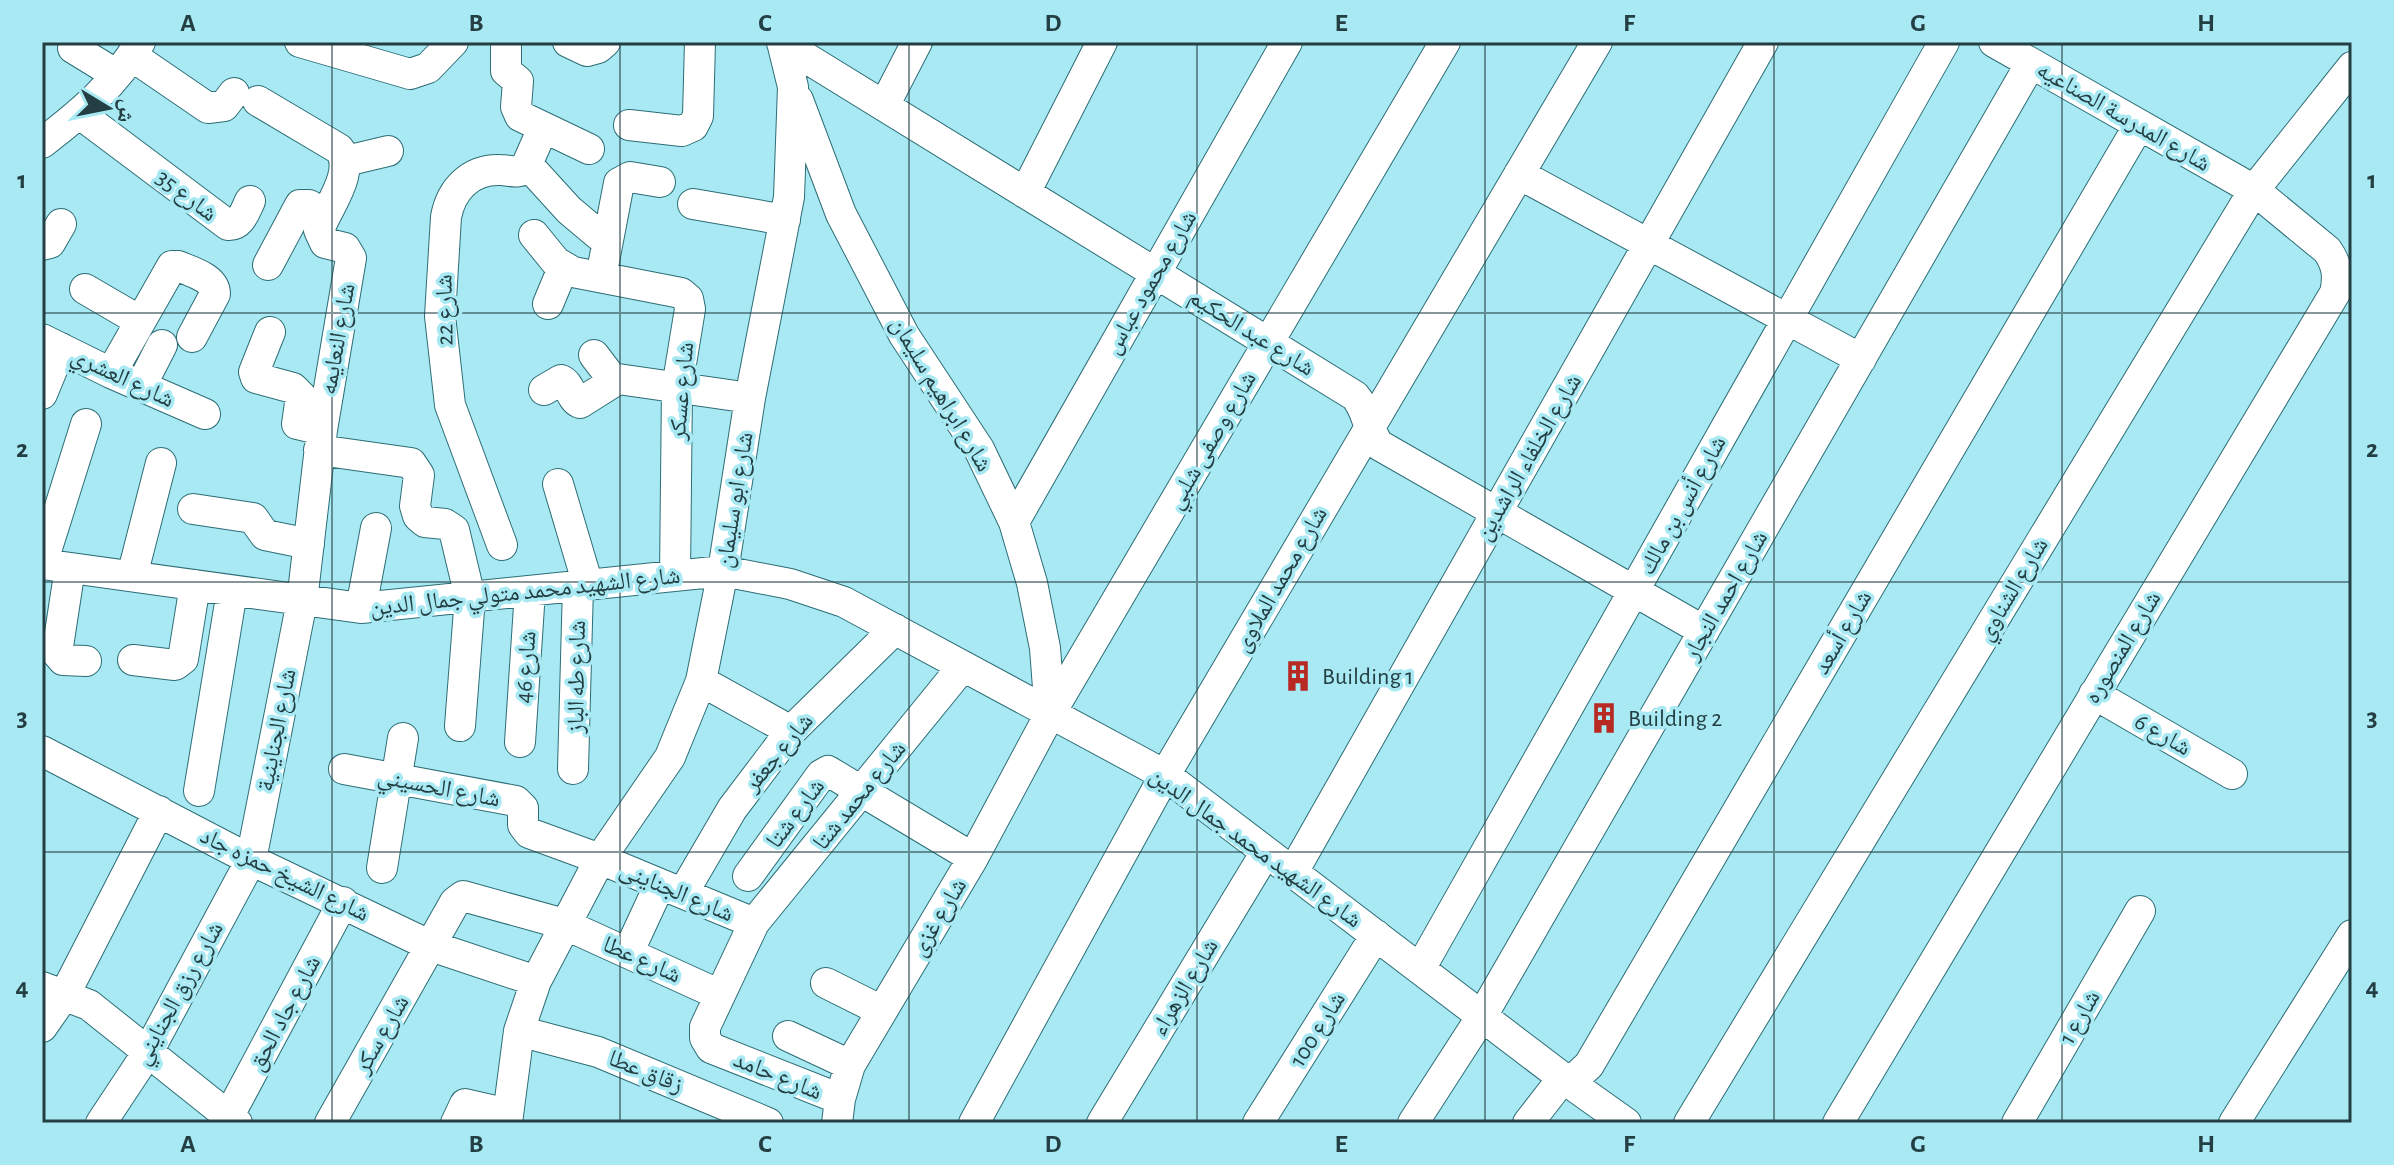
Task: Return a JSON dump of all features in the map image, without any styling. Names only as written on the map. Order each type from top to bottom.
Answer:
[{"type":"street","points":[[300,42],[410,74],[428,68],[453,42]]},
{"type":"street","points":[[506,42],[506,71],[518,81],[517,112],[524,119],[589,149]]},
{"type":"street","points":[[568,42],[587,51],[605,42]]},
{"type":"street","points":[[629,125],[682,131],[693,126],[698,116],[700,42]]},
{"type":"street","points":[[884,106],[917,42]]},
{"type":"street","points":[[1025,193],[1102,42]]},
{"type":"street","name":"شارع محمود عباس","points":[[1014,522],[1287,42]]},
{"type":"street","name":"شارع وصفى شلبي","points":[[1050,714],[1445,42]]},
{"type":"street","name":"شارع محمد الملاوى","points":[[974,1123],[1165,775],[1597,42]]},
{"type":"street","name":"شارع الخلفاء الراشدين","points":[[1293,872],[1763,42]]},
{"type":"street","name":"شارع أنس بن مالك","points":[[1420,969],[1944,42]]},
{"type":"street","name":"شارع المدرسة الصناعيه","points":[[1994,42],[2254,190]]},
{"type":"street","name":"شارع عبد الحكيم","points":[[782,43],[1355,396],[1368,415],[1369,426],[1379,445],[1704,631]]},
{"type":"street","name":"شارع ابو سليمان","points":[[508,1118],[519,1031],[536,981],[600,859],[670,757],[701,681],[723,571],[750,398],[789,197],[793,87],[782,43]]},
{"type":"street","points":[[73,48],[129,58],[208,108],[224,106],[246,97],[339,149],[346,161],[344,173],[326,215],[309,205],[300,205],[268,265]]},
{"type":"street","points":[[42,143],[80,114],[129,58]]},
{"type":"street","name":"شارع احمد النجار","points":[[1413,1123],[1482,1016],[2031,63]]},
{"type":"street","name":"شارع الشناوي","points":[[1689,1123],[2254,190],[2352,67]]},
{"type":"street","name":"شارع ابراهيم سليمان","points":[[793,87],[841,214],[904,335],[979,449],[1014,522],[1032,583],[1045,648],[1050,714]]},
{"type":"street","name":"شارع 35","points":[[80,114],[228,225],[239,222],[250,201]]},
{"type":"street","name":"شارع أسعد","points":[[1528,1123],[1547,1095],[1575,1078],[1589,1065],[2139,125]]},
{"type":"street","points":[[543,128],[528,165],[569,210],[607,242]]},
{"type":"street","points":[[346,161],[388,151]]},
{"type":"street","name":"شارع 22","points":[[502,545],[450,405],[440,316],[446,217],[456,189],[468,179],[481,172],[517,172],[528,165]]},
{"type":"street","points":[[1519,174],[1861,359]]},
{"type":"street","points":[[601,277],[619,183],[630,177],[660,182]]},
{"type":"street","name":"شارع المنصوره","points":[[1838,1123],[2335,293],[2337,271],[2327,250],[2254,190]]},
{"type":"street","points":[[693,204],[785,220]]},
{"type":"street","name":"شارع النعايمه","points":[[302,601],[320,440],[351,258],[345,248],[322,239],[319,230],[326,215]]},
{"type":"street","points":[[534,235],[563,268],[548,304]]},
{"type":"street","points":[[111,373],[172,266],[211,282],[215,288],[215,294],[192,337]]},
{"type":"street","name":"شارع عسكر","points":[[563,268],[681,293],[688,299],[690,309],[677,388],[675,576]]},
{"type":"street","points":[[85,289],[140,321]]},
{"type":"street","points":[[270,332],[254,372],[256,378],[296,390],[301,396],[297,424],[320,440],[411,463],[419,475],[415,506],[418,516],[425,522],[445,524],[454,530],[470,597],[460,726]]},
{"type":"street","points":[[42,394],[51,344]]},
{"type":"street","name":"شارع العشري","points":[[51,344],[205,414]]},
{"type":"street","points":[[141,386],[162,345]]},
{"type":"street","points":[[594,355],[613,380]]},
{"type":"street","points":[[544,390],[563,380],[580,403],[613,380],[750,398]]},
{"type":"street","points":[[86,424],[51,565],[57,653],[63,660],[86,661]]},
{"type":"street","points":[[132,576],[161,463]]},
{"type":"street","name":"شارع طه الباز","points":[[558,484],[583,585],[573,769]]},
{"type":"street","points":[[193,509],[253,518],[265,535],[309,544]]},
{"type":"street","points":[[361,608],[376,528]]},
{"type":"street","name":"شارع الشهيد محمد متولي جمال الدين","points":[[51,565],[361,608],[723,571]]},
{"type":"street","name":"شارع الشهيد محمد جمال الدين","points":[[723,571],[803,589],[844,602],[1165,775],[1626,1123]]},
{"type":"street","points":[[133,660],[175,665],[183,659],[195,585]]},
{"type":"street","points":[[199,791],[232,591]]},
{"type":"street","name":"شارع 46","points":[[520,742],[530,591]]},
{"type":"street","name":"شارع الجناينية","points":[[251,860],[302,601]]},
{"type":"street","name":"شارع جعفر","points":[[628,953],[672,889],[791,731],[895,629]]},
{"type":"street","name":"شارع محمد شتا","points":[[754,923],[963,666]]},
{"type":"street","points":[[701,681],[791,731]]},
{"type":"street","name":"شارع 6","points":[[2094,694],[2232,774]]},
{"type":"street","name":"شارع غزى","points":[[838,1111],[850,1065],[973,858],[1050,714]]},
{"type":"street","points":[[382,868],[403,738]]},
{"type":"street","name":"شارع الشيخ حمزه جاد","points":[[42,751],[251,860],[431,946],[536,981]]},
{"type":"street","name":"شارع الحسيني","points":[[344,769],[516,801],[523,808],[523,825],[529,833],[600,859]]},
{"type":"street","name":"شارع شتا","points":[[748,876],[823,773],[832,772],[973,858]]},
{"type":"street","points":[[42,1027],[54,990],[159,811]]},
{"type":"street","name":"شارع الزهراء","points":[[1102,1123],[1266,852]]},
{"type":"street","name":"شارع الجناينى","points":[[600,859],[754,923]]},
{"type":"street","name":"شارع رزق الجنايني","points":[[101,1123],[148,1052],[251,860]]},
{"type":"street","points":[[431,946],[455,902],[463,896],[564,924]]},
{"type":"street","name":"شارع جاد الحق","points":[[230,1121],[343,902]]},
{"type":"street","name":"شارع 1","points":[[2017,1123],[2140,911]]},
{"type":"street","name":"شارع حامد","points":[[754,923],[704,1032],[711,1048],[838,1111]]},
{"type":"street","name":"شارع عطا","points":[[564,924],[720,995]]},
{"type":"street","name":"شارع 100","points":[[1258,1123],[1376,935]]},
{"type":"street","points":[[2234,1123],[2352,935]]},
{"type":"street","name":"شارع سكر","points":[[330,1123],[431,946]]},
{"type":"street","points":[[826,983],[882,1011]]},
{"type":"street","points":[[54,990],[89,1005],[230,1121]]},
{"type":"street","name":"زقاق عطا","points":[[519,1031],[598,1052],[768,1123]]},
{"type":"street","points":[[788,1036],[850,1065]]},
{"type":"street","points":[[456,1123],[465,1104],[508,1118]]},
{"type":"place","name":"Building 1","points":[[1298,676]]},
{"type":"place","name":"Building 2","points":[[1604,718]]}]
